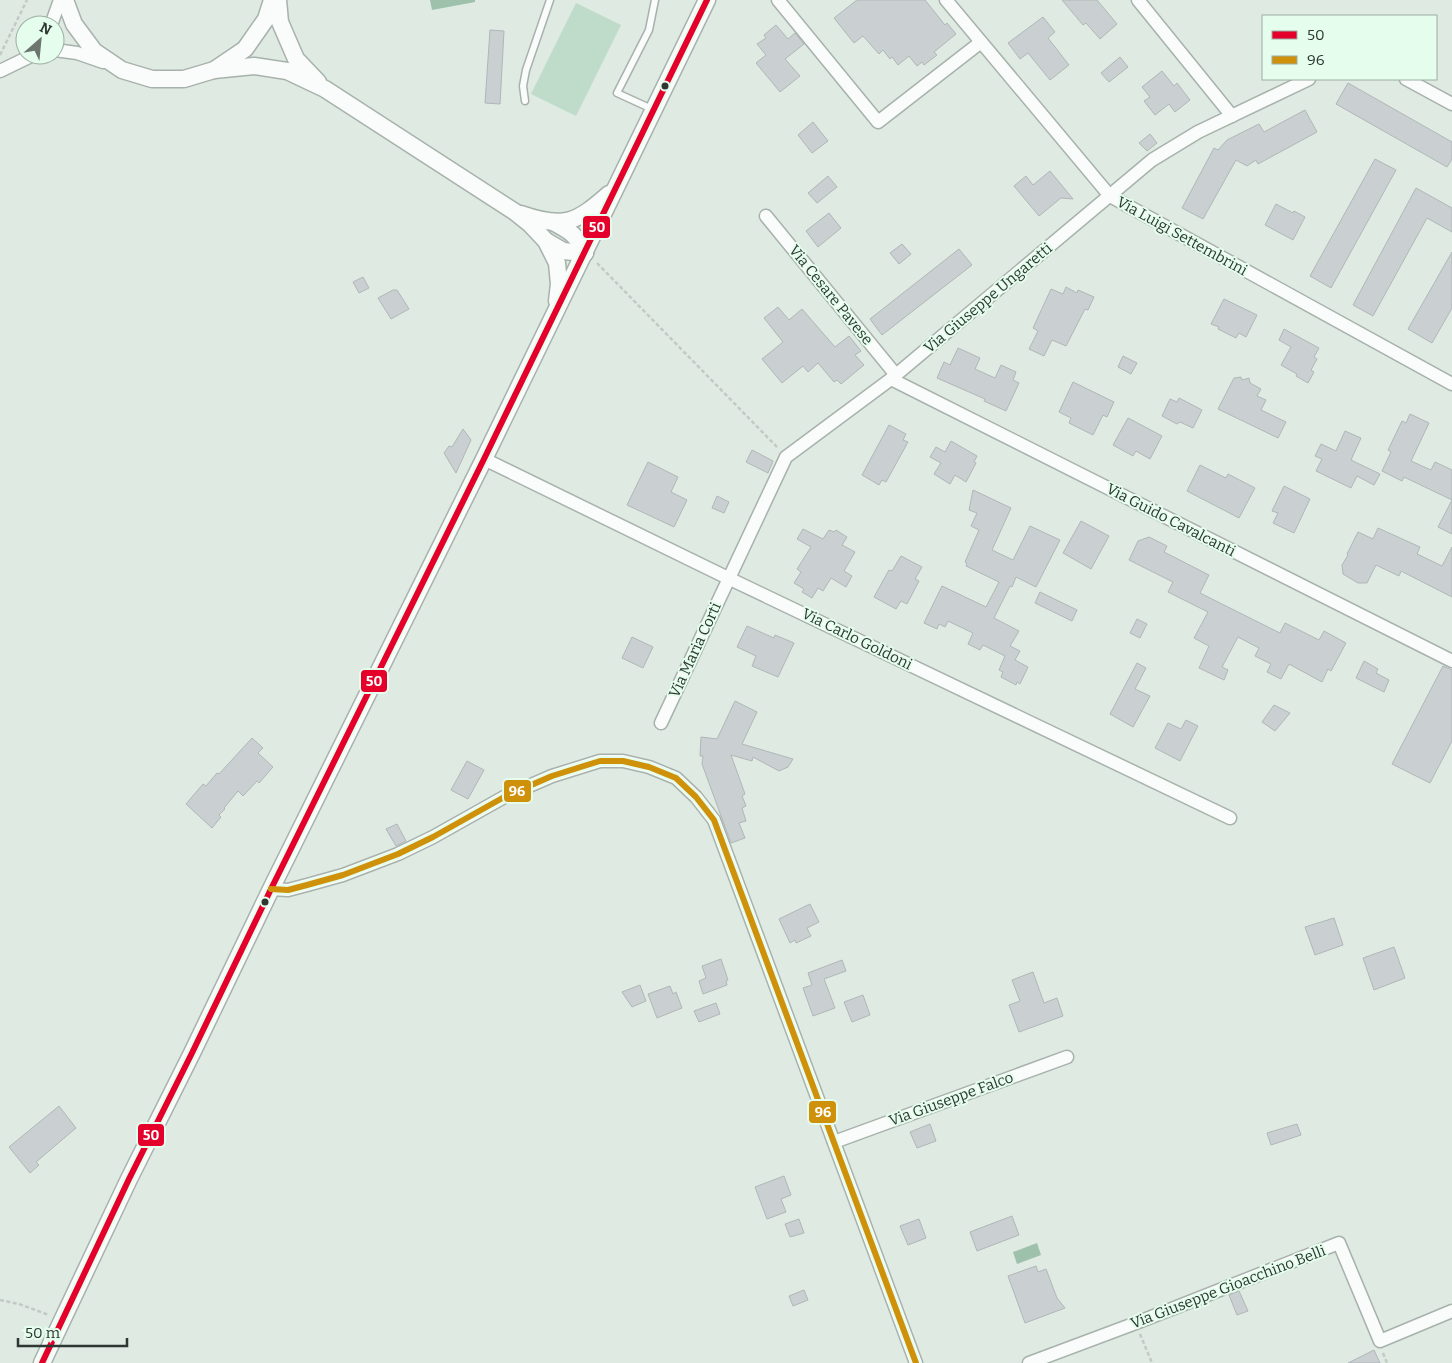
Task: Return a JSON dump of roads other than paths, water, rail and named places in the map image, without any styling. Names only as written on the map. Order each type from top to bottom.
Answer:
[{"type":"street","points":[[55,15],[60,0]]},
{"type":"street","points":[[65,0],[74,24],[94,51],[122,70]]},
{"type":"street","points":[[214,70],[245,49],[266,19],[272,0]]},
{"type":"street","points":[[278,0],[280,22],[296,59],[325,89]]},
{"type":"street","points":[[42,1363],[271,888],[556,313],[707,0]]},
{"type":"street","points":[[778,0],[878,122],[981,42]]},
{"type":"street","name":"Via Luigi Settembrini","points":[[946,0],[1110,196],[1452,384]]},
{"type":"street","points":[[1138,0],[1232,116]]},
{"type":"street","points":[[65,51],[84,55],[152,79],[184,79],[214,70],[254,66],[287,71],[325,89],[515,212],[546,241],[563,251],[585,253]]},
{"type":"street","points":[[0,71],[15,62]]},
{"type":"street","name":"Via Giuseppe Ungaretti","points":[[728,578],[786,457],[893,377],[1152,160],[1198,132],[1307,80]]},
{"type":"street","points":[[1408,80],[1452,104]]},
{"type":"street","points":[[515,212],[553,222],[573,221],[590,212],[615,190]]},
{"type":"street","name":"Via Cesare Pavese","points":[[766,216],[893,377]]},
{"type":"street","points":[[553,222],[567,229],[579,240],[585,253]]},
{"type":"street","points":[[546,241],[557,263],[559,284],[556,313]]},
{"type":"street","name":"Via Guido Cavalcanti","points":[[893,377],[1452,661]]},
{"type":"street","name":"Via Carlo Goldoni","points":[[484,459],[1230,818]]},
{"type":"street","name":"Via Maria Corti","points":[[661,723],[728,578]]},
{"type":"street","points":[[271,888],[288,890],[307,885],[343,875],[398,854],[506,796],[552,776],[600,761],[623,761],[649,767],[676,778],[696,797],[714,820],[916,1363]]},
{"type":"street","name":"Via Giuseppe Falco","points":[[834,1142],[1067,1057]]},
{"type":"street","name":"Via Giuseppe Gioacchino Belli","points":[[1029,1363],[1339,1243],[1380,1341],[1452,1311]]},
{"type":"lane","points":[[525,101],[523,86],[526,70],[550,0]]},
{"type":"lane","points":[[653,110],[617,93],[649,30],[655,0]]}]
